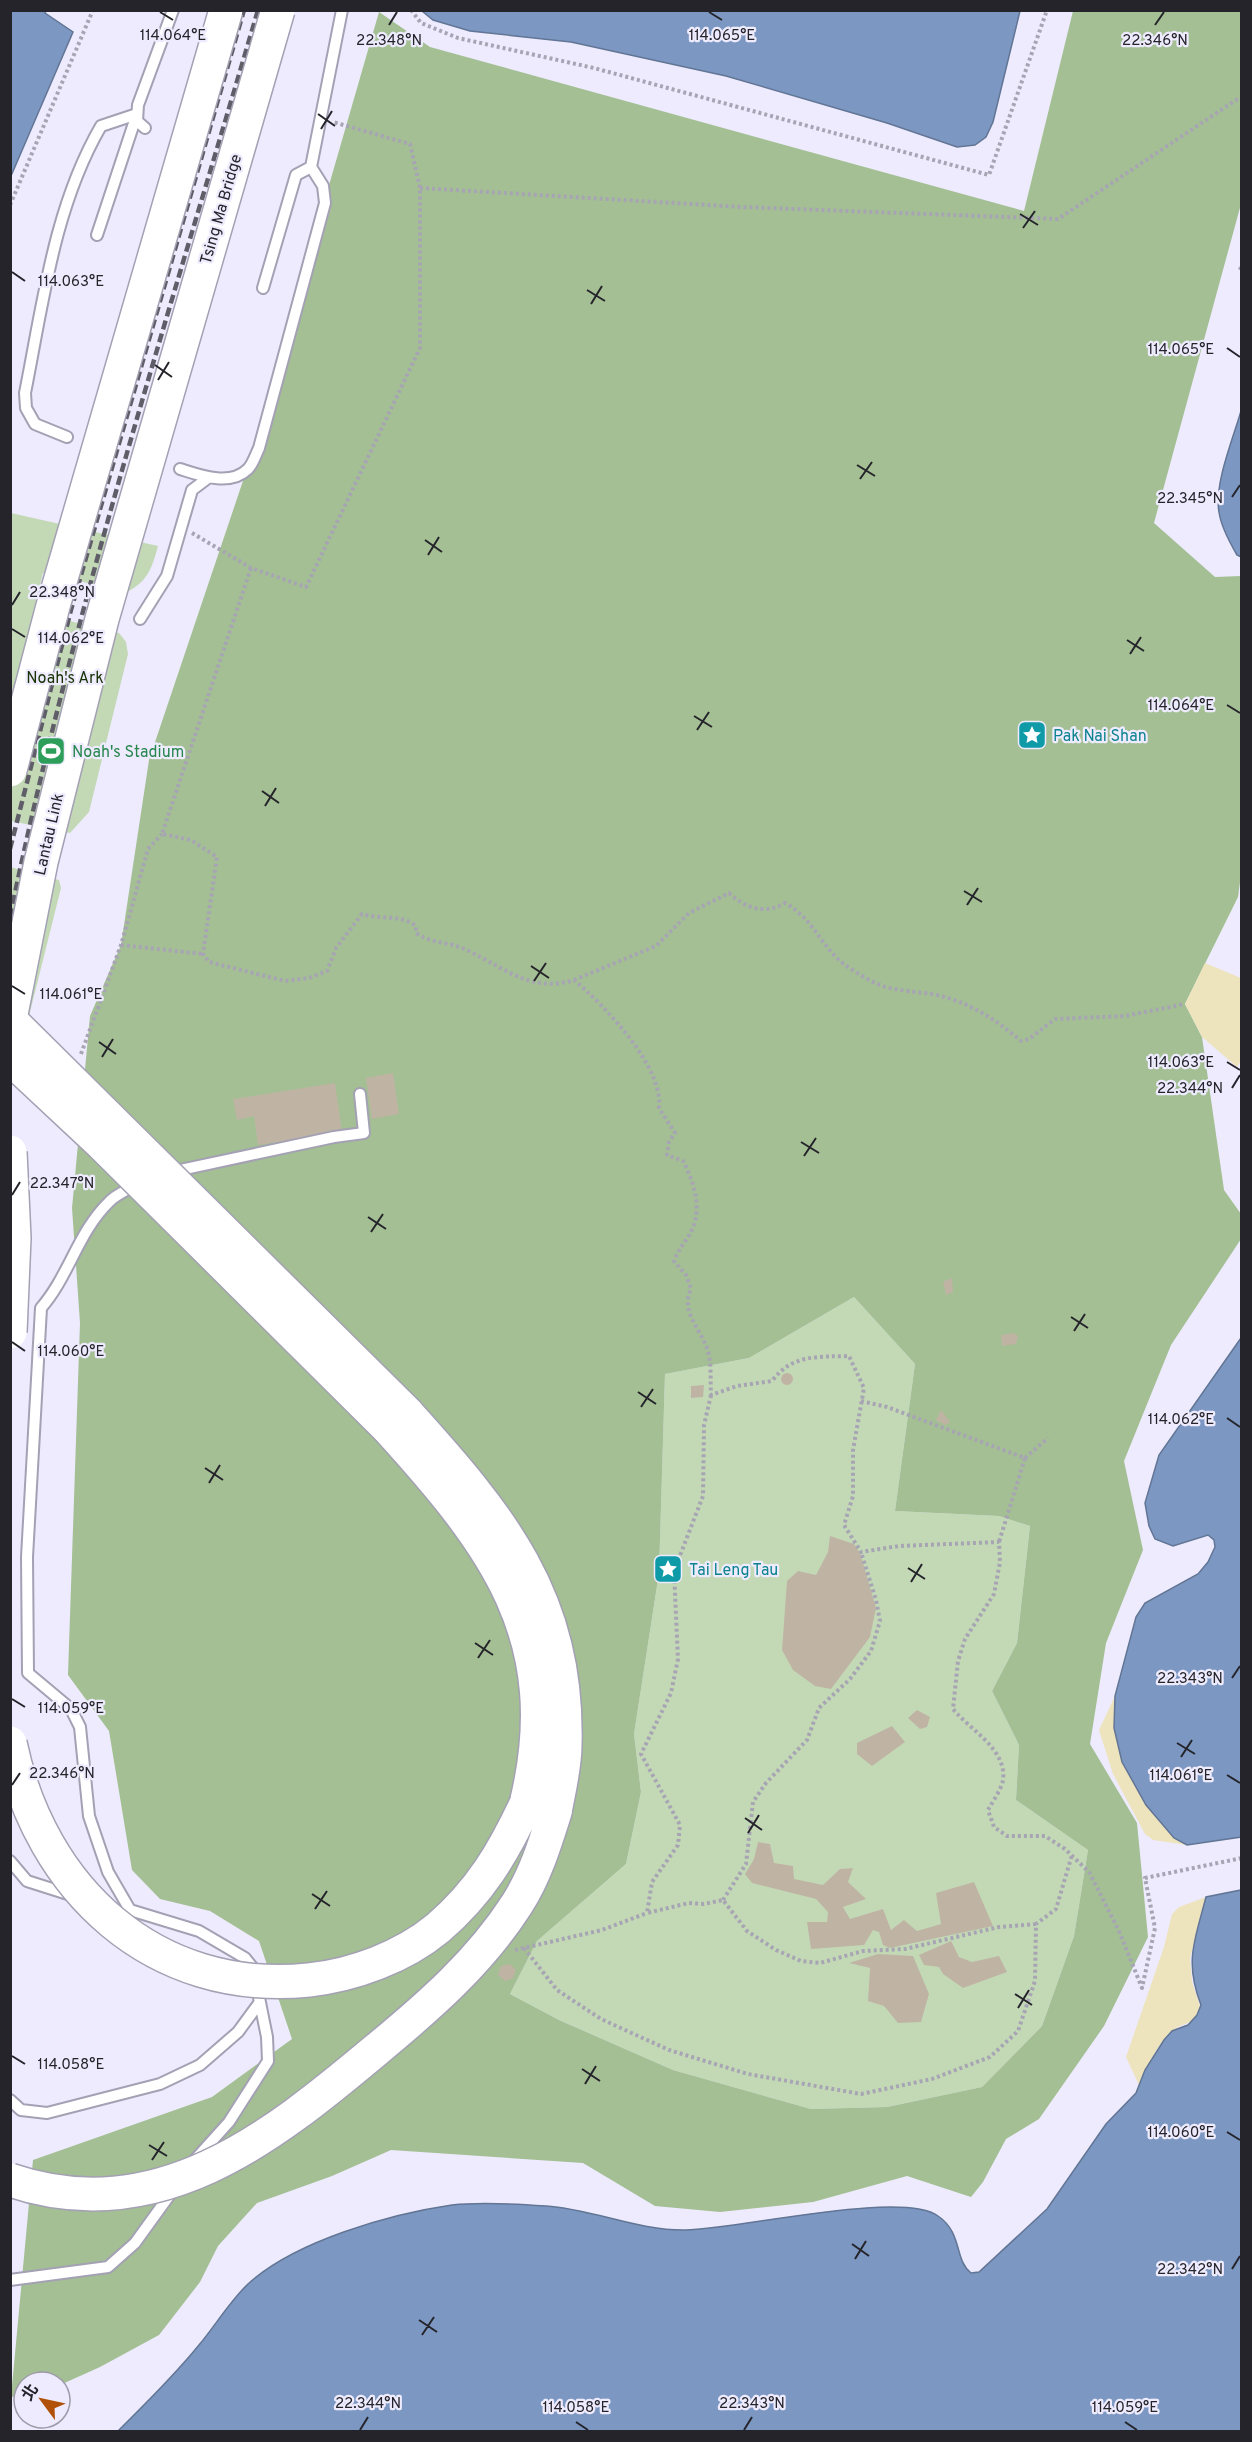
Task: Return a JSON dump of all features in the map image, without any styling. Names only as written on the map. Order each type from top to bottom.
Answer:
[{"type":"highway","points":[[10,770],[112,396],[226,10]]},
{"type":"highway","name":"Tsing Ma Bridge","points":[[162,408],[278,10]]},
{"type":"highway","name":"Lantau Link","points":[[10,1019],[41,862],[70,739],[162,408]]},
{"type":"highway","points":[[10,1019],[397,1420]]},
{"type":"highway","points":[[10,1058],[397,1420],[461,1473],[505,1530],[533,1579],[552,1630],[564,1685],[565,1736],[541,1808],[537,1864],[518,1902],[494,1938],[433,2002],[314,2102],[275,2131],[227,2159],[188,2176],[132,2191],[96,2194],[58,2191],[10,2180]]},
{"type":"highway","points":[[10,1152],[13,1159],[14,1238],[23,1312]]},
{"type":"highway","points":[[10,1743],[36,1824],[69,1878],[99,1911],[125,1933],[181,1963],[218,1976],[260,1981],[321,1978],[355,1970],[413,1944],[437,1928],[479,1886],[502,1854],[541,1808]]},
{"type":"lane","points":[[145,128],[137,121],[138,105],[173,10]]},
{"type":"lane","points":[[180,469],[208,478],[236,477],[249,469],[259,448],[325,203],[323,186],[311,166],[342,10]]},
{"type":"lane","points":[[97,235],[137,114]]},
{"type":"lane","points":[[67,437],[35,424],[26,408],[25,393],[46,282],[63,216],[91,144],[101,126],[137,114]]},
{"type":"lane","points":[[263,288],[296,175],[311,166]]},
{"type":"lane","points":[[140,619],[167,576],[192,490],[208,478]]},
{"type":"lane","points":[[130,1910],[108,1872],[89,1816],[80,1727],[71,1709],[28,1673],[23,1312],[53,1294],[89,1226],[110,1200],[147,1179],[188,1168],[334,1137],[364,1133],[360,1094]]},
{"type":"lane","points":[[10,1861],[27,1881],[50,1890],[130,1910],[199,1931],[245,1958],[253,1968],[267,2037],[268,2061],[229,2122],[198,2156],[135,2243],[108,2267],[10,2280]]},
{"type":"lane","points":[[10,2100],[21,2110],[47,2113],[159,2084],[200,2066],[238,2032],[260,2002]]},
{"type":"path","points":[[10,205],[93,10]]},
{"type":"path","points":[[411,10],[421,23],[458,38],[594,68],[989,175],[1047,10]]},
{"type":"path","points":[[420,188],[742,207],[1058,219],[1242,96]]},
{"type":"path","points":[[181,526],[251,568],[306,587],[420,348],[420,188],[410,144],[321,118]]},
{"type":"path","points":[[1240,270],[1242,264]]},
{"type":"path","points":[[80,1057],[121,945],[148,849],[162,834],[251,568]]},
{"type":"path","points":[[162,834],[191,840],[217,856],[203,954],[209,962],[285,981],[309,978],[327,970],[336,948],[362,914],[376,918],[407,919],[416,926],[416,933],[425,939],[469,951],[527,982],[556,986],[656,946],[689,913],[729,893],[743,906],[773,910],[785,903],[800,911],[825,944],[845,964],[887,988],[941,996],[992,1017],[1020,1041],[1029,1039],[1055,1019],[1125,1016],[1185,1004]]},
{"type":"path","points":[[121,945],[203,954]]},
{"type":"path","points":[[574,980],[603,1004],[642,1058],[660,1096],[659,1108],[675,1133],[669,1142],[667,1155],[683,1161],[698,1200],[690,1236],[678,1248],[674,1261],[686,1275],[691,1288],[687,1299],[690,1315],[708,1352],[712,1376],[711,1395],[704,1425],[703,1496],[674,1571],[678,1659],[671,1693],[641,1754],[680,1825],[678,1845],[652,1882],[646,1913]]},
{"type":"path","points":[[711,1395],[737,1386],[772,1381],[781,1369],[804,1357],[849,1356],[864,1388],[853,1450],[853,1496],[844,1525],[861,1552],[876,1600],[880,1621],[871,1651],[850,1679],[819,1708],[807,1740],[766,1783],[753,1802],[746,1864],[723,1900],[704,1904],[689,1903],[646,1913],[602,1930],[524,1948],[557,1989],[601,2019],[669,2050],[748,2074],[861,2094],[932,2079],[990,2057],[1018,2031],[1035,1981],[1036,1924]]},
{"type":"path","points":[[861,1401],[887,1407],[1025,1458]]},
{"type":"path","points":[[1048,1438],[1025,1458],[999,1542],[1000,1562],[994,1594],[965,1638],[958,1660],[953,1709],[995,1750],[1001,1760],[1003,1780],[988,1810],[994,1827],[1007,1836],[1045,1836],[1072,1855],[1089,1872],[1119,1931],[1143,1988],[1155,1928],[1145,1878],[1242,1858]]},
{"type":"path","points":[[861,1552],[899,1546],[999,1542]]},
{"type":"path","points":[[723,1900],[747,1931],[776,1950],[801,1960],[820,1963],[863,1951],[905,1949],[990,1928],[1036,1924],[1056,1909],[1072,1855]]},
{"type":"green space","points":[[1073,11],[1241,11],[1241,204],[1154,523],[1215,577],[1241,576],[1242,867],[1238,897],[1185,1004],[1202,1037],[1224,1190],[1241,1214],[1241,1239],[1171,1345],[1124,1461],[1143,1550],[1106,1643],[1090,1744],[1137,1823],[1148,1937],[1104,2026],[1039,2119],[1006,2139],[983,2182],[971,2197],[907,2176],[813,2202],[720,2212],[655,2206],[583,2163],[391,2150],[332,2176],[257,2203],[218,2246],[200,2282],[159,2335],[72,2380],[72,2370],[14,2370],[33,2160],[212,2097],[292,2039],[259,1941],[210,1911],[160,1899],[132,1870],[109,1731],[68,1675],[80,1323],[72,1208],[90,1016],[121,945],[149,760],[248,466],[379,12],[430,47],[1024,211]],"holes":[[[854,1297],[915,1364],[895,1511],[999,1516],[1030,1526],[1017,1643],[992,1691],[1019,1745],[1016,1800],[1088,1850],[1074,1936],[1042,2026],[982,2087],[887,2107],[811,2109],[673,2070],[559,2020],[510,1994],[537,1941],[626,1864],[641,1792],[634,1734],[659,1573],[665,1374],[749,1358]]]},
{"type":"green space","name":"Noah's Ark","points":[[11,513],[158,546],[148,573],[140,583],[127,592],[43,573],[33,612],[119,633],[126,642],[128,654],[89,812],[70,833],[11,821]]},
{"type":"green space","points":[[10,867],[59,880],[61,888],[23,1040],[10,1079]]},
{"type":"green space","points":[[854,1297],[915,1364],[895,1511],[999,1516],[1030,1526],[1017,1643],[992,1691],[1019,1745],[1016,1800],[1088,1850],[1074,1936],[1042,2026],[982,2087],[887,2107],[811,2109],[673,2070],[559,2020],[510,1994],[537,1941],[626,1864],[641,1792],[634,1734],[659,1573],[665,1374],[749,1358]]},
{"type":"sand","points":[[1205,963],[1241,978],[1241,1061],[1237,1067],[1202,1037],[1185,1004]]},
{"type":"sand","points":[[1115,1696],[1114,1728],[1174,1838],[1187,1845],[1153,1840],[1145,1834],[1113,1774],[1099,1730]]},
{"type":"sand","points":[[1206,1897],[1190,1958],[1192,1982],[1201,2009],[1194,2019],[1172,2031],[1162,2042],[1148,2065],[1140,2087],[1126,2057],[1164,1947],[1172,1914],[1179,1907]]},
{"type":"water","points":[[11,10],[46,11],[45,13],[73,32],[11,176]]},
{"type":"water","points":[[422,11],[1020,11],[993,122],[986,137],[975,145],[957,147],[887,123],[726,76],[571,42],[470,31],[433,20]]},
{"type":"water","points":[[1241,411],[1242,557],[1237,555],[1224,529],[1218,501],[1222,475]]},
{"type":"water","points":[[1241,1338],[1241,1837],[1187,1845],[1174,1838],[1146,1805],[1122,1762],[1114,1728],[1115,1696],[1136,1617],[1145,1603],[1198,1574],[1208,1562],[1215,1547],[1214,1540],[1208,1535],[1173,1546],[1155,1539],[1149,1526],[1145,1503],[1159,1455]]},
{"type":"water","points":[[1241,1890],[1241,2431],[118,2431],[180,2368],[241,2291],[268,2269],[317,2242],[373,2223],[427,2209],[474,2204],[546,2206],[581,2211],[650,2227],[686,2230],[856,2209],[891,2207],[919,2209],[938,2216],[946,2223],[955,2238],[966,2268],[971,2273],[979,2272],[1047,2209],[1106,2124],[1136,2093],[1145,2070],[1164,2040],[1172,2031],[1188,2025],[1197,2015],[1201,2005],[1192,1963],[1195,1938],[1206,1897]]},
{"type":"building","points":[[393,1073],[399,1114],[372,1119],[366,1078]]},
{"type":"building","points":[[335,1083],[342,1132],[258,1145],[254,1116],[237,1120],[233,1099]]},
{"type":"building","points":[[952,1278],[953,1292],[946,1295],[943,1282]]},
{"type":"building","points":[[1014,1333],[1018,1336],[1016,1344],[1002,1346],[1001,1335]]},
{"type":"building","points":[[789,1373],[793,1379],[789,1385],[785,1385],[781,1377]]},
{"type":"building","points":[[704,1385],[703,1397],[691,1398],[691,1386]]},
{"type":"building","points":[[941,1410],[950,1422],[945,1425],[936,1420]]},
{"type":"building","points":[[830,1536],[854,1544],[860,1553],[876,1608],[870,1637],[831,1689],[815,1686],[793,1670],[782,1650],[787,1581],[798,1571],[816,1575],[828,1552]]},
{"type":"building","points":[[917,1710],[930,1717],[927,1727],[920,1729],[908,1718]]},
{"type":"building","points":[[892,1726],[905,1742],[872,1766],[857,1754],[857,1743]]},
{"type":"building","points":[[758,1842],[770,1844],[774,1863],[793,1866],[794,1879],[823,1885],[840,1869],[853,1868],[848,1882],[866,1899],[843,1907],[850,1919],[883,1909],[891,1930],[904,1920],[917,1931],[941,1924],[936,1893],[974,1882],[993,1926],[890,1948],[883,1945],[879,1932],[873,1930],[864,1945],[811,1949],[807,1922],[827,1922],[828,1912],[816,1899],[752,1883],[745,1874],[754,1859]]},
{"type":"building","points":[[951,1941],[959,1957],[972,1962],[999,1956],[1007,1972],[963,1988],[943,1974],[939,1967],[924,1965],[919,1955]]},
{"type":"building","points":[[878,1954],[913,1956],[929,1994],[921,2022],[898,2023],[884,2006],[868,2001],[870,1968],[849,1963]]},
{"type":"building","points":[[510,1964],[516,1970],[513,1978],[505,1981],[498,1975],[501,1966]]},
{"type":"railway","points":[[10,849],[71,610],[244,10]]},
{"type":"railway","points":[[10,917],[35,802],[93,574],[157,348],[258,10]]},
{"type":"place","name":"Pak Nai Shan","points":[[1032,735]]},
{"type":"place","name":"Noah's Stadium","points":[[51,751]]},
{"type":"place","name":"Tai Leng Tau","points":[[668,1569]]}]
